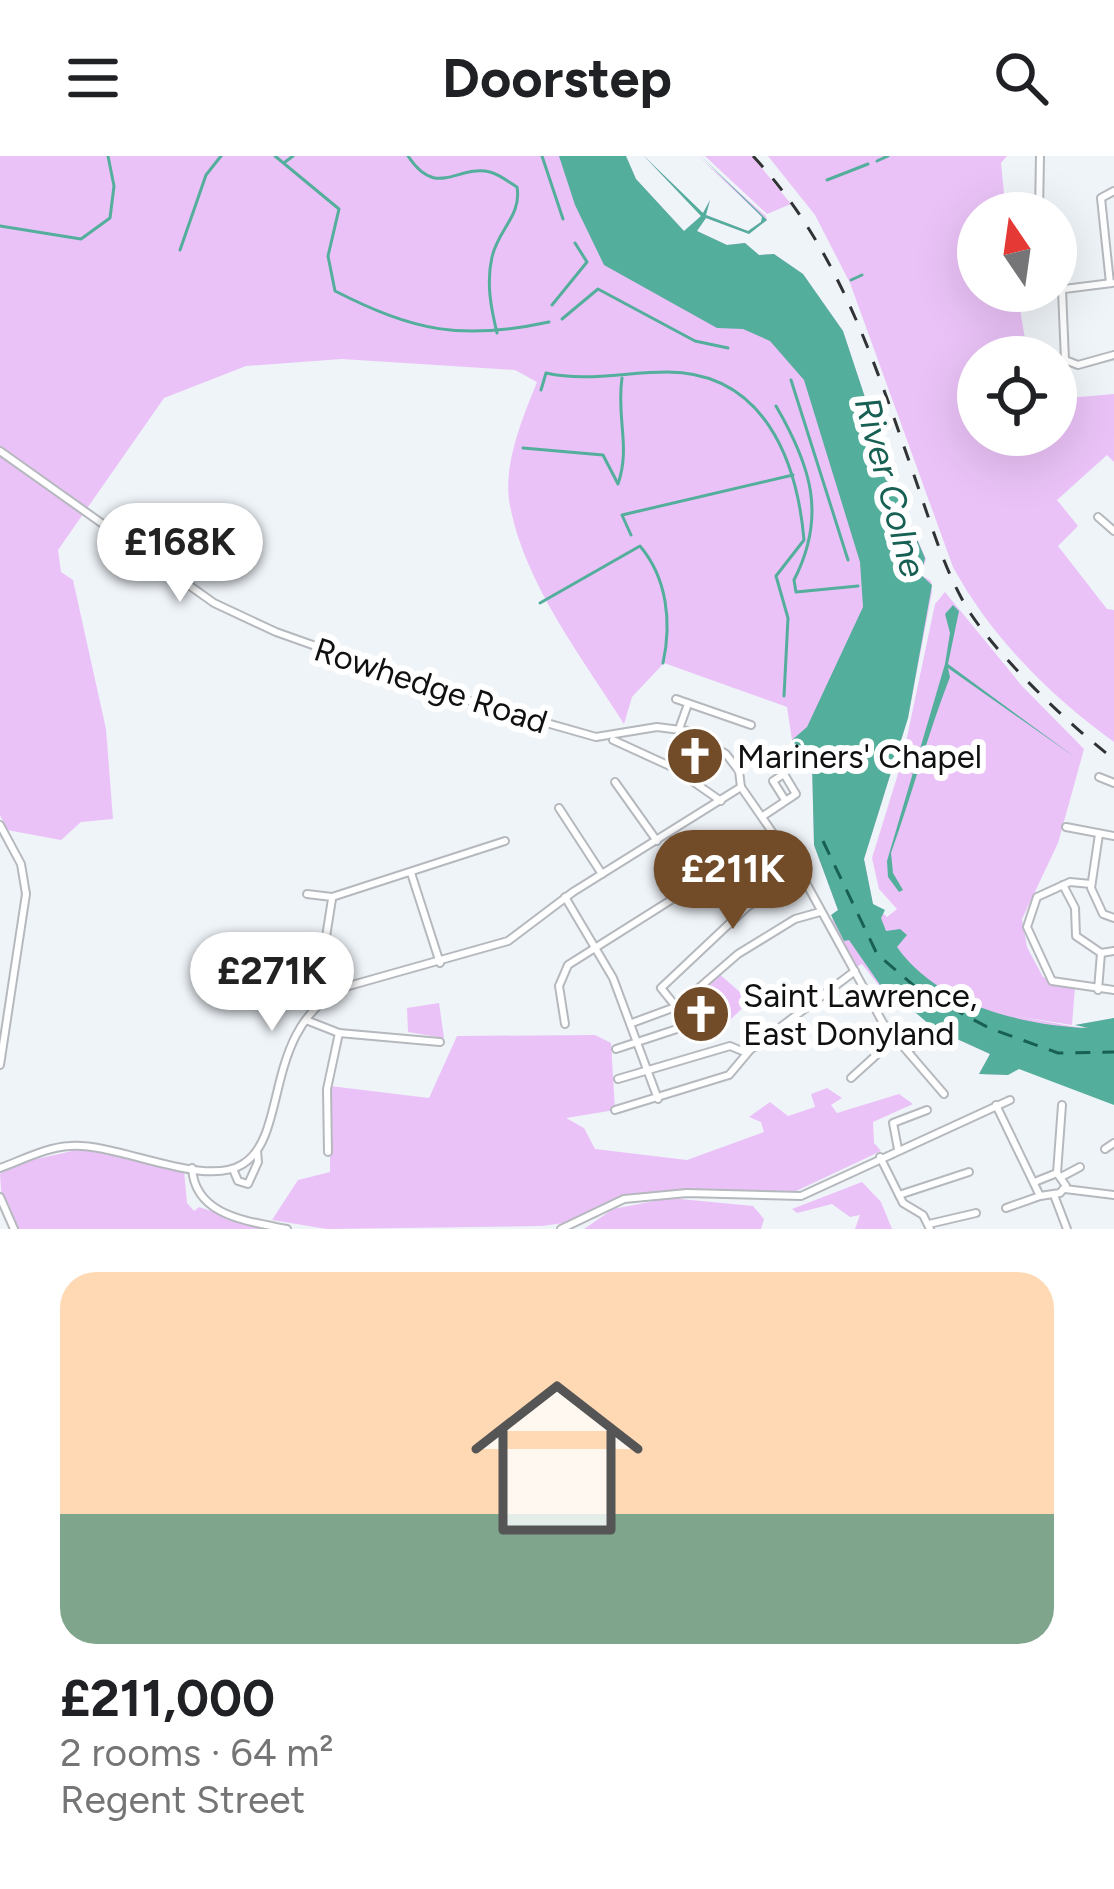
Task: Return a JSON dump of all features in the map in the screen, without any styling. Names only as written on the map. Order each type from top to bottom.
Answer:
[{"type":"street","points":[[1039,192],[1040,156]]},
{"type":"street","points":[[1077,288],[1112,283],[1101,201],[1114,191]]},
{"type":"street","points":[[1061,312],[1065,360],[1078,365],[1114,356]]},
{"type":"street","name":"Rowhedge Road","points":[[0,451],[214,603],[256,622],[476,703],[610,738],[679,729]]},
{"type":"street","points":[[1098,517],[1114,531]]},
{"type":"street","points":[[676,699],[751,725]]},
{"type":"street","points":[[688,703],[679,729],[705,738],[726,754],[742,778],[741,787],[800,872],[894,1039],[944,1094]]},
{"type":"street","points":[[610,738],[672,767],[722,801]]},
{"type":"street","points":[[1099,777],[1114,783]]},
{"type":"street","points":[[615,782],[657,841]]},
{"type":"street","points":[[233,1169],[238,1181],[248,1184],[280,1067],[306,1020],[345,987],[508,941],[565,897],[741,787]]},
{"type":"street","points":[[763,816],[784,800]]},
{"type":"street","points":[[559,808],[602,874]]},
{"type":"street","points":[[0,825],[21,864],[26,894],[0,1065]]},
{"type":"street","points":[[1066,827],[1114,836]]},
{"type":"street","points":[[1099,834],[1091,884],[1100,910],[1114,918]]},
{"type":"street","points":[[308,894],[332,897],[505,841]]},
{"type":"street","points":[[616,1049],[683,1027],[676,1007],[661,988],[747,907],[800,872]]},
{"type":"street","points":[[411,873],[440,963]]},
{"type":"street","points":[[1091,884],[1063,885],[1033,901],[1027,922],[1032,946],[1052,981],[1114,990]]},
{"type":"street","points":[[1063,885],[1075,908],[1076,936],[1101,952],[1114,951]]},
{"type":"street","points":[[565,1024],[559,991],[562,973],[690,888]]},
{"type":"street","points":[[329,955],[332,897]]},
{"type":"street","points":[[565,897],[632,1023],[658,1099]]},
{"type":"street","points":[[632,1023],[676,1007],[738,954],[795,920],[820,912]]},
{"type":"street","points":[[1098,990],[1101,952]]},
{"type":"street","points":[[615,1110],[721,1079],[855,971]]},
{"type":"street","points":[[306,1020],[339,1033],[440,1042]]},
{"type":"street","points":[[328,1152],[328,1089],[339,1033]]},
{"type":"street","points":[[908,1051],[925,1036]]},
{"type":"street","points":[[851,1078],[894,1039]]},
{"type":"street","points":[[618,1079],[730,1046],[747,1054]]},
{"type":"street","points":[[562,1229],[624,1199],[687,1193],[801,1196],[898,1149],[951,1132],[1010,1100]]},
{"type":"street","points":[[996,1105],[1037,1181],[1040,1196]]},
{"type":"street","points":[[1062,1105],[1060,1175],[1065,1189]]},
{"type":"street","points":[[898,1149],[894,1122],[927,1110]]},
{"type":"street","points":[[1051,1118],[1061,1118]]},
{"type":"street","points":[[1105,1149],[1114,1143]]},
{"type":"street","points":[[0,1168],[71,1145],[192,1168],[233,1169],[257,1151]]},
{"type":"street","points":[[880,1157],[905,1207],[930,1226],[972,1218]]},
{"type":"street","points":[[1037,1181],[1080,1167]]},
{"type":"street","points":[[192,1168],[195,1190],[207,1204],[286,1229]]},
{"type":"street","points":[[899,1195],[969,1172]]},
{"type":"street","points":[[1006,1208],[1065,1189],[1114,1196]]},
{"type":"street","points":[[1054,1195],[1067,1229]]},
{"type":"street","points":[[0,1197],[14,1229]]},
{"type":"shaded area","points":[[0,156],[585,156],[787,324],[873,522],[833,884],[980,1037],[1008,1075],[979,1074],[990,1054],[935,1029],[927,1038],[923,1035],[930,1025],[894,994],[879,997],[885,993],[862,964],[856,967],[832,920],[838,910],[814,845],[812,764],[792,740],[787,707],[664,663],[632,697],[624,724],[555,617],[516,530],[509,470],[537,382],[515,370],[342,359],[246,366],[164,398],[58,550],[61,572],[73,580],[106,729],[113,819],[81,822],[61,840],[7,830],[0,815]]},
{"type":"shaded area","points":[[626,156],[636,179],[684,231],[701,216],[644,156],[703,213],[710,200],[706,215],[748,231],[763,220],[698,156],[766,216],[767,220],[749,234],[706,218],[697,231],[727,245],[745,243],[759,255],[774,254],[803,274],[843,331],[896,491],[926,559],[921,575],[931,581],[932,592],[908,718],[864,859],[873,904],[887,917],[897,909],[879,889],[872,858],[902,761],[935,604],[945,592],[1022,686],[1084,749],[1058,843],[1022,919],[1027,947],[1043,977],[1075,987],[1072,1025],[1014,1016],[1082,1028],[1090,1025],[1075,1025],[1114,1018],[1114,1048],[942,1000],[855,902],[877,705],[849,405],[651,225]]},
{"type":"shaded area","points":[[705,156],[752,156],[791,204],[767,214]]},
{"type":"shaded area","points":[[768,156],[1007,156],[1001,163],[1004,192],[957,192],[957,312],[1020,312],[1024,336],[957,336],[957,456],[1077,456],[1077,397],[1114,394],[1114,462],[1107,455],[1057,500],[1078,526],[1058,546],[1107,609],[1114,610],[1114,742],[1024,664],[985,617],[953,567],[850,283],[815,215]]},
{"type":"shaded area","points":[[717,972],[750,1001],[714,1035],[688,1030],[680,1009]]},
{"type":"shaded area","points":[[439,1003],[444,1038],[408,1032],[407,1008]]},
{"type":"shaded area","points":[[595,1035],[611,1043],[615,1110],[566,1118],[584,1128],[595,1149],[687,1160],[764,1132],[761,1122],[749,1117],[770,1102],[788,1116],[815,1107],[811,1094],[827,1088],[842,1098],[831,1105],[837,1113],[899,1094],[913,1104],[873,1122],[874,1143],[881,1151],[794,1192],[628,1194],[564,1223],[542,1226],[327,1229],[272,1220],[298,1180],[330,1172],[330,1086],[429,1098],[457,1036]]},
{"type":"shaded area","points":[[81,1149],[184,1171],[187,1203],[194,1211],[199,1207],[266,1229],[15,1229],[2,1202],[0,1174],[10,1165]]},
{"type":"shaded area","points":[[862,1182],[881,1202],[892,1229],[855,1229],[860,1215],[850,1217],[832,1204],[797,1213],[792,1209]]},
{"type":"shaded area","points":[[670,1198],[753,1206],[764,1219],[761,1229],[584,1229],[613,1209]]},
{"type":"water","name":"River Colne","points":[[559,156],[626,156],[636,179],[684,231],[701,216],[644,156],[703,213],[710,200],[706,215],[748,231],[761,222],[762,217],[701,156],[767,220],[749,234],[706,218],[697,231],[727,245],[745,243],[759,255],[774,254],[803,274],[843,331],[896,491],[925,558],[921,575],[932,585],[908,718],[864,859],[873,904],[885,910],[881,918],[886,931],[900,929],[907,935],[897,947],[914,967],[958,997],[1009,1016],[1062,1026],[1088,1028],[1075,1025],[1114,1018],[1114,1105],[1019,1069],[1008,1075],[979,1074],[990,1054],[935,1029],[923,1035],[930,1025],[894,994],[879,997],[885,992],[849,940],[844,941],[831,915],[838,910],[814,845],[812,764],[792,740],[807,727],[863,607],[860,562],[804,380],[770,341],[743,329],[717,328],[604,265],[575,205]]},
{"type":"water","points":[[953,605],[959,611],[948,664],[1076,758],[948,668],[950,677],[891,853],[893,873],[903,890],[899,892],[888,877],[887,861],[945,664],[950,633],[945,614]]},
{"type":"waterway","points":[[0,226],[81,239],[110,218],[114,186],[108,156]]},
{"type":"waterway","points":[[180,250],[206,175],[221,156]]},
{"type":"waterway","points":[[275,156],[339,209],[328,256],[335,291],[389,315],[439,329],[490,331],[549,322]]},
{"type":"waterway","points":[[285,162],[293,156]]},
{"type":"waterway","points":[[408,156],[428,176],[490,172],[517,187],[516,206],[490,267],[497,333]]},
{"type":"waterway","points":[[542,156],[563,219]]},
{"type":"waterway","points":[[877,161],[888,156]]},
{"type":"waterway","points":[[827,180],[868,164]]},
{"type":"waterway","points":[[552,305],[587,262],[575,243]]},
{"type":"waterway","points":[[851,280],[862,275]]},
{"type":"waterway","points":[[562,319],[598,289],[695,341],[728,348]]},
{"type":"waterway","points":[[541,390],[546,373],[700,376],[728,387],[769,426],[793,480],[804,540],[776,576],[788,618],[784,696]]},
{"type":"waterway","points":[[523,448],[603,455],[618,484],[623,457],[622,378]]},
{"type":"waterway","points":[[791,380],[848,560]]},
{"type":"waterway","points":[[776,406],[798,450],[810,492],[810,534],[794,580],[796,592],[858,586]]},
{"type":"waterway","points":[[631,535],[622,515],[793,475]]},
{"type":"waterway","points":[[540,603],[640,546],[656,572],[665,601],[663,663]]},
{"type":"ferry route","points":[[823,841],[877,954],[920,991],[989,1028],[1058,1053],[1114,1052]]},
{"type":"railway","points":[[753,156],[783,192],[832,268],[885,394],[938,546],[967,608],[1035,689],[1114,759]]},
{"type":"place","name":"Mariners' Chapel","points":[[695,756]]},
{"type":"place","name":"Saint Lawrence, East Donyland","points":[[701,1014]]}]
